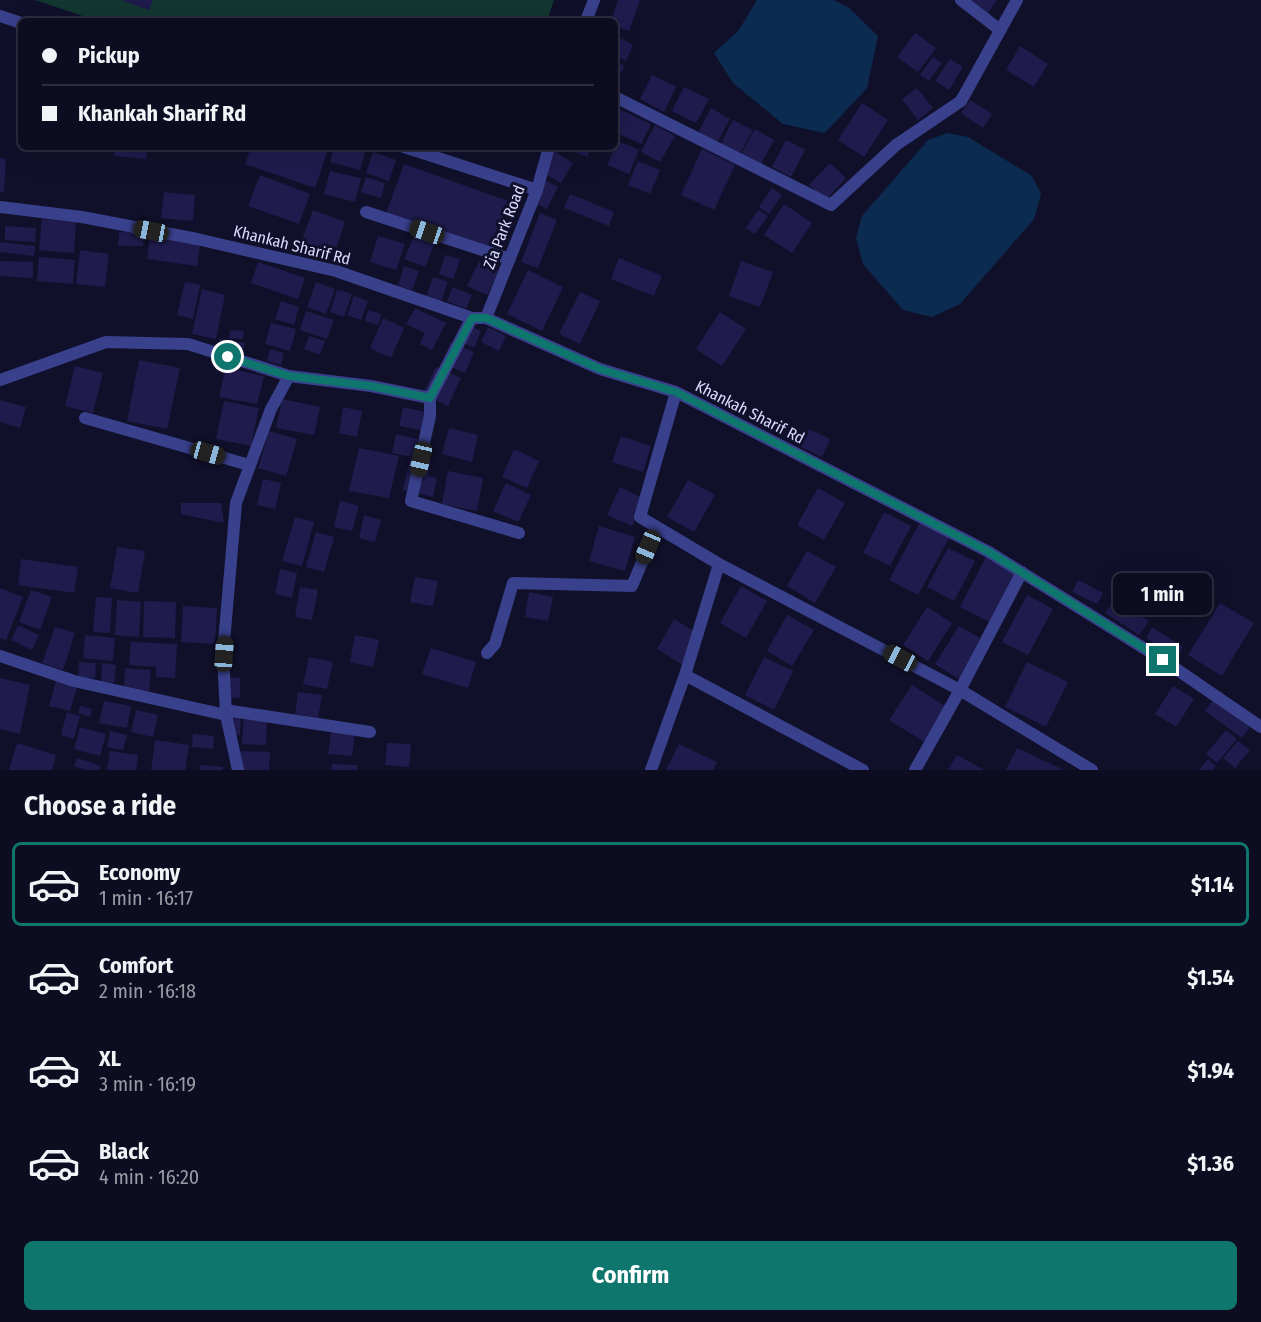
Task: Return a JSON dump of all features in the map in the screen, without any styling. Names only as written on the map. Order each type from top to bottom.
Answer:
[{"type":"street","points":[[587,18],[594,0]]},
{"type":"street","points":[[961,0],[1000,30]]},
{"type":"street","points":[[618,98],[831,205],[896,145],[962,101],[1017,0]]},
{"type":"street","points":[[0,16],[18,22]]},
{"type":"street","points":[[414,150],[537,190]]},
{"type":"street","name":"Zia Park Road","points":[[486,318],[537,190],[548,150]]},
{"type":"street","name":"Khankah Sharif Rd","points":[[0,207],[82,217],[196,239],[336,271],[472,318],[486,318],[600,369],[676,392],[989,552],[1163,660],[1261,727]]},
{"type":"street","points":[[366,212],[510,259]]},
{"type":"street","points":[[472,318],[430,398],[430,416],[411,501],[519,533]]},
{"type":"street","points":[[0,380],[106,342],[188,344],[289,376],[371,386],[430,398]]},
{"type":"street","points":[[238,770],[226,712],[224,654],[236,503],[271,409],[289,376]]},
{"type":"street","points":[[676,392],[640,518],[719,564],[960,690],[1092,770]]},
{"type":"street","points":[[85,418],[249,465]]},
{"type":"street","points":[[487,653],[495,644],[513,583],[632,586],[657,527]]},
{"type":"street","points":[[651,770],[685,675],[719,564]]},
{"type":"street","points":[[915,770],[1022,572]]},
{"type":"street","points":[[0,656],[74,681],[226,712],[370,732]]},
{"type":"street","points":[[685,675],[863,770]]},
{"type":"green space","points":[[35,0],[554,0],[548,18],[89,18]]},
{"type":"water","points":[[757,0],[834,0],[849,8],[878,36],[867,88],[825,133],[783,124],[733,83],[714,53],[739,30]]},
{"type":"water","points":[[948,133],[968,137],[1032,176],[1041,194],[1034,219],[960,304],[932,317],[903,310],[863,264],[856,238],[862,216],[928,140]]},
{"type":"building","points":[[121,0],[153,0],[149,10]]},
{"type":"building","points":[[618,0],[640,0],[629,31],[618,27],[618,18],[612,18]]},
{"type":"building","points":[[954,0],[997,0],[983,20]]},
{"type":"building","points":[[915,33],[936,48],[918,72],[897,57]]},
{"type":"building","points":[[618,37],[633,45],[626,61],[618,57]]},
{"type":"building","points":[[1020,46],[1048,64],[1034,87],[1006,70]]},
{"type":"building","points":[[933,57],[942,63],[929,81],[920,75]]},
{"type":"building","points":[[950,59],[963,67],[949,90],[935,81]]},
{"type":"building","points":[[618,62],[625,66],[618,79]]},
{"type":"building","points":[[652,75],[676,87],[664,112],[640,99]]},
{"type":"building","points":[[684,87],[709,99],[696,123],[672,111]]},
{"type":"building","points":[[917,88],[933,108],[918,120],[902,99]]},
{"type":"building","points":[[970,100],[992,114],[983,128],[961,113]]},
{"type":"building","points":[[862,103],[888,120],[864,157],[838,140]]},
{"type":"building","points":[[618,108],[651,124],[641,144],[618,133]]},
{"type":"building","points":[[711,108],[730,119],[716,145],[697,135]]},
{"type":"building","points":[[733,120],[753,130],[738,157],[719,147]]},
{"type":"building","points":[[655,125],[675,136],[660,162],[641,152]]},
{"type":"building","points":[[755,129],[774,140],[760,166],[740,156]]},
{"type":"building","points":[[786,140],[805,150],[791,177],[772,167]]},
{"type":"building","points":[[618,141],[639,150],[629,174],[607,165],[614,150],[618,150]]},
{"type":"building","points":[[702,149],[735,165],[714,210],[681,195]]},
{"type":"building","points":[[115,150],[147,150],[146,159],[114,156]]},
{"type":"building","points":[[250,150],[328,150],[315,188],[245,164]]},
{"type":"building","points":[[333,150],[366,150],[360,170],[330,162]]},
{"type":"building","points":[[571,150],[590,150],[587,157]]},
{"type":"building","points":[[554,151],[573,163],[561,183],[541,172]]},
{"type":"building","points":[[373,152],[396,160],[389,181],[366,173]]},
{"type":"building","points":[[0,158],[6,159],[4,192],[0,192]]},
{"type":"building","points":[[638,161],[660,170],[650,194],[628,185]]},
{"type":"building","points":[[830,163],[846,178],[826,200],[809,185]]},
{"type":"building","points":[[404,164],[508,201],[489,253],[385,216]]},
{"type":"building","points":[[330,171],[361,178],[355,202],[324,194]]},
{"type":"building","points":[[260,175],[310,194],[299,224],[248,206]]},
{"type":"building","points":[[366,177],[385,183],[381,198],[361,192]]},
{"type":"building","points":[[538,177],[558,187],[547,209],[527,199]]},
{"type":"building","points":[[772,188],[782,195],[769,214],[759,207]]},
{"type":"building","points":[[164,192],[195,195],[193,221],[161,218]]},
{"type":"building","points":[[570,194],[614,212],[609,226],[564,208]]},
{"type":"building","points":[[784,204],[812,223],[792,253],[764,235]]},
{"type":"building","points":[[313,210],[345,222],[334,255],[301,243]]},
{"type":"building","points":[[758,210],[768,216],[755,234],[746,228]]},
{"type":"building","points":[[540,213],[557,220],[538,268],[521,262]]},
{"type":"building","points":[[42,219],[76,222],[74,253],[39,250]]},
{"type":"building","points":[[5,226],[36,228],[35,242],[5,240]]},
{"type":"building","points":[[119,232],[144,233],[143,246],[118,246]]},
{"type":"building","points":[[150,233],[201,240],[197,266],[147,259]]},
{"type":"building","points":[[415,234],[435,243],[425,267],[404,259]]},
{"type":"building","points":[[378,236],[405,244],[396,270],[370,262]]},
{"type":"building","points":[[0,242],[35,246],[34,256],[0,252]]},
{"type":"building","points":[[80,250],[109,254],[105,287],[76,284]]},
{"type":"building","points":[[445,255],[460,259],[453,279],[439,274]]},
{"type":"building","points":[[39,257],[75,260],[73,284],[37,281]]},
{"type":"building","points":[[619,258],[662,276],[654,296],[611,279]]},
{"type":"building","points":[[0,261],[33,262],[33,278],[0,276]]},
{"type":"building","points":[[741,261],[773,272],[760,307],[729,296]]},
{"type":"building","points":[[258,262],[305,278],[298,299],[251,283]]},
{"type":"building","points":[[479,262],[499,271],[487,295],[467,286]]},
{"type":"building","points":[[404,266],[419,271],[412,290],[398,286]]},
{"type":"building","points":[[528,270],[563,287],[542,331],[507,314]]},
{"type":"building","points":[[433,277],[448,282],[441,302],[426,297]]},
{"type":"building","points":[[185,282],[200,285],[193,319],[177,315]]},
{"type":"building","points":[[316,282],[335,289],[326,314],[307,307]]},
{"type":"building","points":[[453,287],[472,295],[466,309],[447,301]]},
{"type":"building","points":[[202,289],[225,295],[216,339],[192,334]]},
{"type":"building","points":[[337,290],[352,294],[344,317],[330,312]]},
{"type":"building","points":[[580,292],[600,301],[580,344],[559,334]]},
{"type":"building","points":[[354,296],[368,301],[361,320],[347,315]]},
{"type":"building","points":[[281,301],[299,307],[294,325],[275,319]]},
{"type":"building","points":[[415,308],[446,323],[432,350],[420,344],[425,333],[406,324]]},
{"type":"building","points":[[368,310],[382,314],[378,325],[365,321]]},
{"type":"building","points":[[306,311],[334,320],[327,339],[300,330]]},
{"type":"building","points":[[720,312],[746,329],[722,366],[696,349]]},
{"type":"building","points":[[383,318],[404,328],[391,358],[370,348]]},
{"type":"building","points":[[462,322],[481,331],[474,348],[454,339]]},
{"type":"building","points":[[271,323],[296,329],[290,351],[265,344]]},
{"type":"building","points":[[488,327],[506,336],[499,351],[481,342]]},
{"type":"building","points":[[230,330],[244,331],[243,339],[229,338]]},
{"type":"building","points":[[309,336],[325,341],[320,355],[304,349]]},
{"type":"building","points":[[220,339],[245,343],[242,355],[218,350]]},
{"type":"building","points":[[451,342],[474,352],[465,373],[442,363]]},
{"type":"building","points":[[270,349],[284,353],[281,365],[267,361]]},
{"type":"building","points":[[139,360],[180,368],[167,429],[127,421]]},
{"type":"building","points":[[75,366],[103,373],[93,413],[65,406]]},
{"type":"building","points":[[436,367],[461,378],[448,406],[423,394]]},
{"type":"building","points":[[226,368],[264,376],[257,404],[219,397]]},
{"type":"building","points":[[282,399],[320,407],[314,435],[276,428]]},
{"type":"building","points":[[0,400],[26,407],[20,428],[0,422]]},
{"type":"building","points":[[224,401],[259,408],[251,446],[216,439]]},
{"type":"building","points":[[343,407],[362,411],[357,437],[339,433]]},
{"type":"building","points":[[403,407],[429,413],[425,431],[399,426]]},
{"type":"building","points":[[449,428],[478,435],[472,462],[442,454]]},
{"type":"building","points":[[809,429],[830,439],[822,457],[801,447]]},
{"type":"building","points":[[269,431],[297,439],[286,476],[258,468]]},
{"type":"building","points":[[396,434],[422,440],[418,458],[392,453]]},
{"type":"building","points":[[621,436],[651,446],[643,472],[612,462]]},
{"type":"building","points":[[359,448],[399,456],[389,498],[349,491]]},
{"type":"building","points":[[514,449],[539,461],[527,488],[502,477]]},
{"type":"building","points":[[410,457],[431,462],[428,476],[437,478],[433,497],[403,490]]},
{"type":"building","points":[[448,471],[483,478],[477,511],[442,504]]},
{"type":"building","points":[[263,479],[281,483],[275,509],[257,505]]},
{"type":"building","points":[[688,480],[715,495],[694,532],[667,517]]},
{"type":"building","points":[[506,483],[531,495],[518,522],[493,511]]},
{"type":"building","points":[[620,487],[645,499],[632,526],[607,515]]},
{"type":"building","points":[[818,488],[845,503],[824,540],[797,525]]},
{"type":"building","points":[[340,501],[359,506],[352,531],[334,527]]},
{"type":"building","points":[[181,503],[221,503],[224,523],[181,514]]},
{"type":"building","points":[[884,512],[911,526],[890,566],[863,553]]},
{"type":"building","points":[[364,515],[381,520],[375,542],[359,538]]},
{"type":"building","points":[[295,517],[314,522],[302,566],[282,561]]},
{"type":"building","points":[[920,522],[949,538],[918,595],[889,580]]},
{"type":"building","points":[[599,526],[635,537],[625,571],[589,561]]},
{"type":"building","points":[[316,532],[334,537],[324,572],[306,567]]},
{"type":"building","points":[[117,547],[145,551],[138,593],[110,588]]},
{"type":"building","points":[[948,548],[975,561],[954,601],[927,587]]},
{"type":"building","points":[[807,551],[836,567],[815,603],[787,586]]},
{"type":"building","points":[[987,555],[1020,571],[993,624],[960,607]]},
{"type":"building","points":[[21,559],[78,567],[74,593],[18,585]]},
{"type":"building","points":[[280,569],[297,573],[292,598],[275,594]]},
{"type":"building","points":[[415,577],[438,581],[433,606],[410,602]]},
{"type":"building","points":[[1078,580],[1103,593],[1097,604],[1072,592]]},
{"type":"building","points":[[741,586],[767,601],[746,638],[720,623]]},
{"type":"building","points":[[300,587],[318,590],[312,620],[295,617]]},
{"type":"building","points":[[0,588],[23,597],[6,640],[0,638]]},
{"type":"building","points":[[31,590],[52,597],[40,630],[19,622]]},
{"type":"building","points":[[529,592],[553,597],[548,621],[525,617]]},
{"type":"building","points":[[1027,595],[1053,609],[1028,655],[1002,642]]},
{"type":"building","points":[[96,597],[112,598],[110,633],[93,632]]},
{"type":"building","points":[[1115,599],[1149,621],[1139,635],[1105,613]]},
{"type":"building","points":[[117,600],[141,602],[139,637],[115,635]]},
{"type":"building","points":[[144,601],[176,602],[175,638],[143,637]]},
{"type":"building","points":[[1220,603],[1254,623],[1222,676],[1188,655]]},
{"type":"building","points":[[183,606],[217,608],[215,644],[181,642]]},
{"type":"building","points":[[927,607],[952,623],[928,661],[903,645]]},
{"type":"building","points":[[787,615],[814,630],[792,666],[767,651]]},
{"type":"building","points":[[674,619],[704,637],[686,667],[657,649]]},
{"type":"building","points":[[18,625],[39,635],[32,650],[11,640]]},
{"type":"building","points":[[959,626],[980,638],[960,680],[935,664]]},
{"type":"building","points":[[55,627],[75,633],[63,670],[42,663]]},
{"type":"building","points":[[1152,627],[1183,647],[1176,657],[1146,638]]},
{"type":"building","points":[[85,635],[115,638],[113,661],[83,658]]},
{"type":"building","points":[[355,635],[379,640],[373,667],[350,662]]},
{"type":"building","points":[[131,642],[177,644],[175,678],[156,677],[156,667],[129,665]]},
{"type":"building","points":[[431,648],[476,662],[468,688],[422,674]]},
{"type":"building","points":[[309,657],[333,662],[327,689],[303,684]]},
{"type":"building","points":[[764,657],[793,671],[774,710],[745,695]]},
{"type":"building","points":[[79,662],[96,663],[95,678],[78,678]]},
{"type":"building","points":[[1027,662],[1068,682],[1046,727],[1005,707]]},
{"type":"building","points":[[102,663],[116,665],[114,683],[101,682]]},
{"type":"building","points":[[125,668],[151,670],[149,692],[124,690]]},
{"type":"building","points":[[221,677],[240,678],[240,698],[220,697]]},
{"type":"building","points":[[0,678],[30,685],[20,734],[0,729]]},
{"type":"building","points":[[56,681],[77,687],[70,711],[49,706]]},
{"type":"building","points":[[912,685],[947,707],[925,742],[889,720]]},
{"type":"building","points":[[1173,686],[1194,699],[1176,727],[1155,714]]},
{"type":"building","points":[[298,692],[322,695],[318,718],[295,714]]},
{"type":"building","points":[[1213,700],[1250,727],[1242,738],[1205,711]]},
{"type":"building","points":[[104,701],[131,706],[127,728],[99,723]]},
{"type":"building","points":[[80,706],[92,709],[90,717],[78,713]]},
{"type":"building","points":[[136,710],[158,715],[153,737],[131,732]]},
{"type":"building","points":[[67,712],[80,716],[74,739],[61,735]]},
{"type":"building","points":[[244,713],[267,714],[266,745],[242,744]]},
{"type":"building","points":[[225,716],[241,717],[240,735],[224,734]]},
{"type":"building","points":[[80,727],[106,734],[100,756],[74,749]]},
{"type":"building","points":[[1226,730],[1237,739],[1217,763],[1206,754]]},
{"type":"building","points":[[110,731],[127,735],[123,750],[107,747]]},
{"type":"building","points":[[331,731],[355,734],[352,756],[328,754]]},
{"type":"building","points":[[193,734],[214,736],[213,749],[192,747]]},
{"type":"building","points":[[155,740],[189,745],[185,770],[151,770]]},
{"type":"building","points":[[1238,741],[1250,750],[1235,768],[1223,758]]},
{"type":"building","points":[[17,743],[56,755],[52,770],[9,770]]},
{"type":"building","points":[[387,743],[411,744],[409,767],[385,765]]},
{"type":"building","points":[[679,744],[717,762],[713,770],[666,770]]},
{"type":"building","points":[[1017,748],[1064,770],[1006,770]]},
{"type":"building","points":[[110,751],[138,755],[136,770],[107,770]]},
{"type":"building","points":[[239,751],[270,752],[269,770],[238,770]]},
{"type":"building","points":[[957,755],[984,770],[948,770]]},
{"type":"building","points":[[77,758],[101,766],[99,770],[85,770],[74,766]]},
{"type":"building","points":[[1208,759],[1216,766],[1213,770],[1199,770]]},
{"type":"building","points":[[332,764],[357,765],[357,770],[331,770]]},
{"type":"building","points":[[200,765],[223,767],[223,770],[200,770]]},
{"type":"route","points":[[228,357],[289,376],[371,386],[430,398],[472,318],[486,318],[600,369],[676,392],[989,552],[1163,660]]}]
